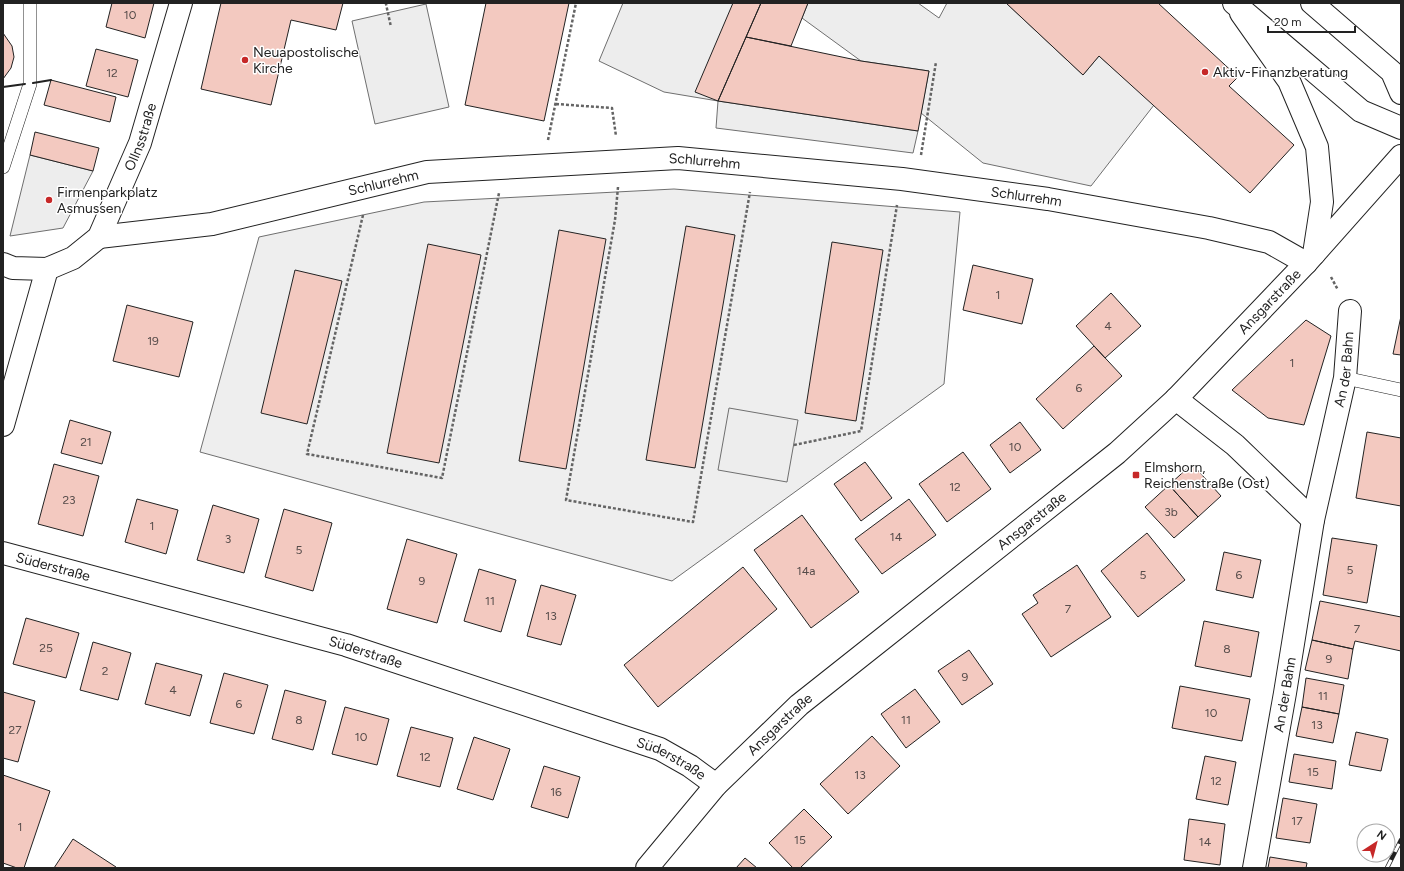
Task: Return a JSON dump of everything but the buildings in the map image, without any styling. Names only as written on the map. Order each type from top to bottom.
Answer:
[{"type":"street","name":"Ollnsstraße","points":[[48,269],[73,258],[99,236],[140,143],[181,3]]},
{"type":"street","points":[[1234,3],[1361,111],[1401,128]]},
{"type":"street","points":[[1234,3],[1288,82],[1317,147],[1322,202],[1310,259]]},
{"type":"street","points":[[1312,3],[1392,72],[1401,93]]},
{"type":"street","name":"Ansgarstraße","points":[[647,868],[716,785],[799,705],[1117,453],[1176,399],[1310,259],[1401,156]]},
{"type":"street","name":"Schlurrehm","points":[[99,236],[212,224],[427,172],[678,158],[909,180],[1048,198],[1209,228],[1269,242],[1310,259]]},
{"type":"street","points":[[3,264],[13,268],[48,269],[3,425]]},
{"type":"street","name":"An der Bahn","points":[[1254,868],[1286,693],[1313,520],[1345,378],[1350,311]]},
{"type":"street","points":[[1176,399],[1235,445],[1313,520]]},
{"type":"street","name":"Süderstraße","points":[[3,553],[346,644],[660,749],[690,766],[716,785]]},
{"type":"lane","points":[[3,167],[30,84],[30,3]]},
{"type":"lane","points":[[1345,378],[1401,390]]},
{"type":"path","points":[[387,3],[391,27]]},
{"type":"path","points":[[542,165],[576,3]]},
{"type":"path","points":[[794,445],[861,431],[909,180],[936,62]]},
{"type":"path","points":[[556,104],[612,108],[620,161],[615,220],[566,500],[693,522],[754,165]]},
{"type":"path","points":[[370,186],[307,454],[442,478],[504,167]]},
{"type":"shaded area","points":[[623,3],[761,3],[718,101],[664,92],[599,61]]},
{"type":"shaded area","points":[[808,3],[918,3],[939,18],[947,3],[1006,3],[1083,75],[1099,56],[1154,105],[1091,186],[983,163],[921,113],[929,71],[861,61],[802,18]]},
{"type":"shaded area","points":[[426,4],[449,107],[375,124],[352,21]]},
{"type":"shaded area","points":[[718,101],[918,131],[913,153],[716,128]]},
{"type":"shaded area","name":"Firmenparkplatz Asmussen","points":[[30,155],[93,171],[63,228],[10,236]]},
{"type":"shaded area","points":[[674,189],[960,212],[944,384],[672,581],[200,452],[259,237],[424,202]]},
{"type":"shaded area","points":[[729,408],[798,420],[787,482],[718,470]]},
{"type":"railway","points":[[1387,868],[1401,840]]},
{"type":"wall","points":[[33,83],[51,80]]},
{"type":"wall","points":[[3,87],[25,84]]},
{"type":"place","name":"Neuapostolische Kirche","points":[[245,60]]},
{"type":"place","name":"Aktiv-Finanzberatung","points":[[1205,72]]},
{"type":"place","name":"Firmenparkplatz Asmussen","points":[[49,200]]},
{"type":"place","name":"Elmshorn, Reichenstraße (Ost)","points":[[1136,475]]}]
